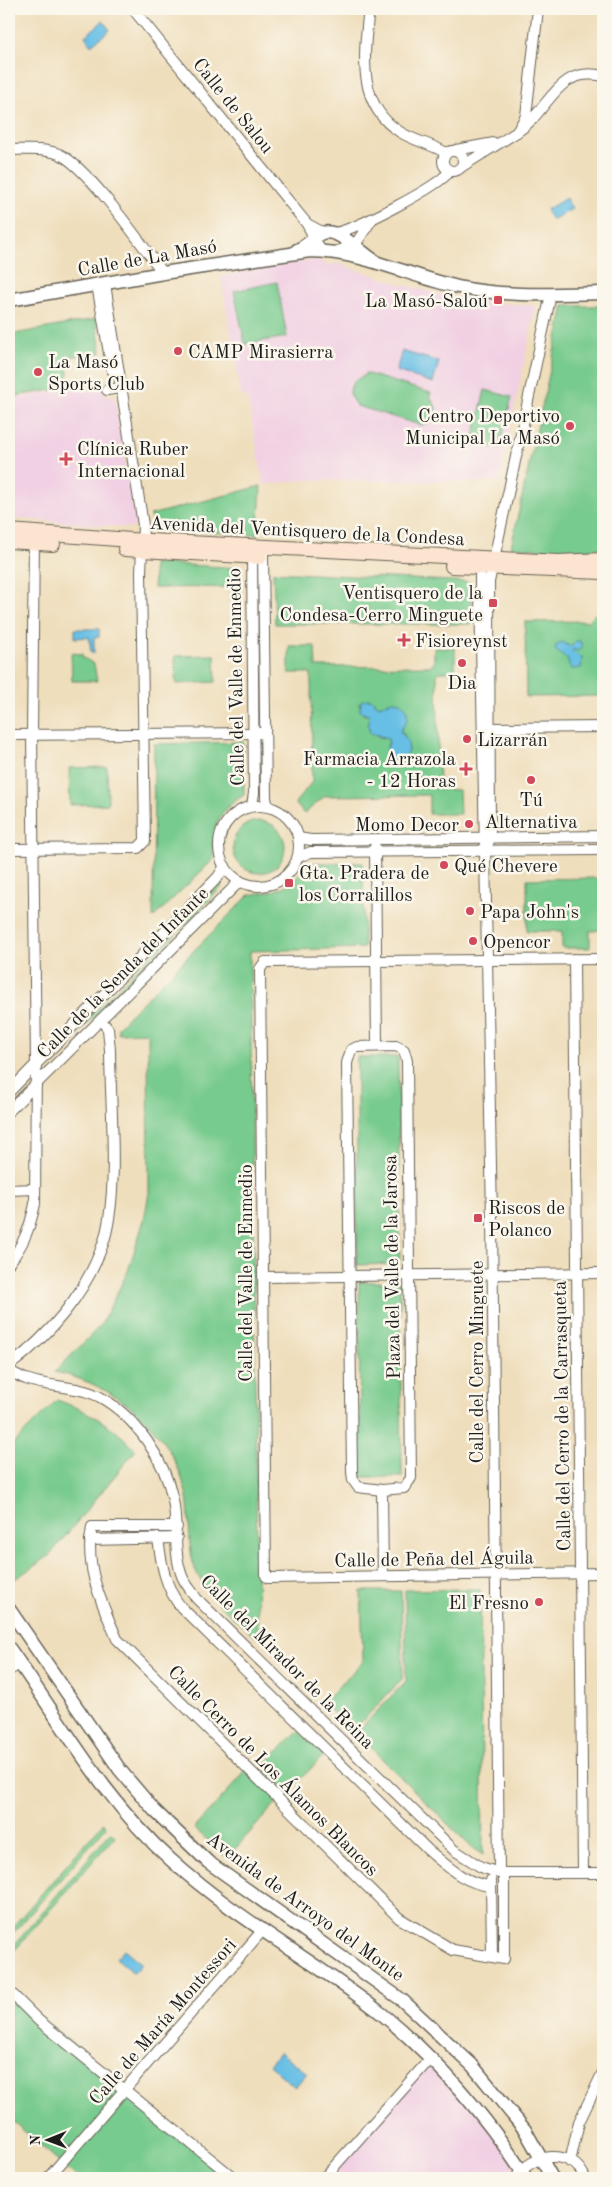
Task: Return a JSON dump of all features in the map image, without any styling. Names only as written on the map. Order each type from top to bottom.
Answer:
[{"type":"main road","name":"Avenida del Ventisquero de la Condesa","points":[[9,531],[35,538]]},
{"type":"main road","name":"Avenida del Ventisquero de la Condesa","points":[[9,541],[35,538],[603,572]]},
{"type":"main road","name":"Avenida del Ventisquero de la Condesa","points":[[489,565],[603,560]]},
{"type":"street","name":"Calle de Salou","points":[[133,9],[307,224],[328,235]]},
{"type":"street","points":[[369,9],[364,56],[366,84],[375,104],[392,127],[409,137],[463,158],[456,169]]},
{"type":"street","points":[[328,235],[373,218],[440,180],[514,134],[524,123],[530,112],[538,9]]},
{"type":"street","points":[[530,112],[547,102],[570,78],[587,74],[603,76]]},
{"type":"street","points":[[456,169],[443,163],[451,152],[485,146],[514,134]]},
{"type":"street","points":[[9,150],[51,152],[71,160],[114,209],[163,273]]},
{"type":"street","points":[[327,252],[347,250],[355,245],[373,218]]},
{"type":"street","points":[[327,252],[340,246],[328,235]]},
{"type":"street","points":[[327,252],[328,235]]},
{"type":"street","name":"Calle de La Masó","points":[[292,252],[328,235],[355,245],[380,264]]},
{"type":"street","name":"Calle de La Masó","points":[[9,300],[292,252],[327,252],[380,264],[460,287],[496,292],[603,293]]},
{"type":"street","points":[[9,849],[138,848],[145,840],[142,732],[143,519],[114,389],[108,325],[101,285]]},
{"type":"street","name":"Calle del Cerro Minguete","points":[[504,1958],[498,1872],[486,850],[490,728],[488,589],[489,565],[551,294]]},
{"type":"street","points":[[9,1263],[21,1248],[31,1224],[35,1189],[36,1064],[32,734],[35,538]]},
{"type":"street","name":"Calle del Valle de Enmedio","points":[[252,806],[254,798],[253,732],[258,552]]},
{"type":"street","name":"Calle del Valle de Enmedio","points":[[258,552],[266,798],[268,807]]},
{"type":"street","name":"Calle del Cerro Minguete","points":[[487,838],[489,565]]},
{"type":"street","points":[[490,728],[603,727]]},
{"type":"street","points":[[9,735],[253,732],[265,736]]},
{"type":"street","points":[[252,806],[268,807],[284,815],[291,822],[298,838],[298,857],[294,866],[277,882],[260,886],[240,881],[225,866],[220,849],[222,833],[231,818],[252,806]]},
{"type":"street","points":[[298,838],[311,840],[603,836]]},
{"type":"street","points":[[375,839],[377,1046]]},
{"type":"street","points":[[298,857],[311,852],[603,850]]},
{"type":"street","name":"Calle de la Senda del Infante","points":[[9,1092],[218,877],[225,866]]},
{"type":"street","name":"Calle de la Senda del Infante","points":[[9,1111],[240,881]]},
{"type":"street","points":[[376,960],[603,958]]},
{"type":"street","name":"Calle del Cerro de la Carrasqueta","points":[[574,959],[582,1872]]},
{"type":"street","name":"Calle del Valle de Enmedio","points":[[266,1576],[260,969],[265,962],[376,960]]},
{"type":"street","points":[[9,1366],[72,1304],[92,1271],[103,1242],[112,1190],[110,1050],[108,1029],[101,1020]]},
{"type":"street","name":"Plaza del Valle de la Jarosa","points":[[357,1047],[401,1048],[407,1061],[409,1275],[411,1478],[404,1488],[382,1490],[358,1487],[353,1480],[352,1472],[347,1057],[351,1050],[357,1047]]},
{"type":"street","points":[[9,1190],[35,1189]]},
{"type":"street","points":[[264,1277],[603,1273]]},
{"type":"street","name":"Calle del Mirador de la Reina","points":[[9,1371],[26,1379],[82,1391],[100,1398],[123,1414],[142,1434],[168,1479],[182,1576],[196,1598],[454,1850],[468,1860],[498,1872],[603,1873]]},
{"type":"street","points":[[382,1490],[382,1576]]},
{"type":"street","points":[[176,1527],[92,1527],[90,1540],[177,1538]]},
{"type":"street","name":"Calle del Mirador de la Reina","points":[[158,1538],[160,1562],[174,1599],[181,1607],[428,1850],[454,1872],[474,1883],[491,1886]]},
{"type":"street","name":"Calle Cerro de Los Álamos Blancos","points":[[90,1540],[94,1585],[117,1639],[399,1918],[454,1950],[504,1958]]},
{"type":"street","name":"Calle de Peña del Águila","points":[[266,1576],[268,1578],[603,1573]]},
{"type":"street","name":"Avenida de Arroyo del Monte","points":[[9,1609],[120,1770],[154,1810],[208,1862],[402,2000],[472,2065],[521,2124],[552,2178]]},
{"type":"street","points":[[9,1648],[14,1667],[124,1812],[177,1866],[262,1931],[382,2014],[430,2058],[465,2096],[506,2146],[521,2176]]},
{"type":"street","name":"Calle del Cerro Minguete","points":[[492,1957],[491,1886],[498,1872]]},
{"type":"street","name":"Calle de María Montessori","points":[[48,2178],[262,1931]]},
{"type":"street","points":[[9,1991],[38,2020],[234,2178]]},
{"type":"street","points":[[324,2178],[430,2058]]},
{"type":"street","points":[[570,2162],[579,2122],[603,2072]]},
{"type":"street","points":[[521,2176],[528,2163],[540,2158],[553,2156],[570,2162],[585,2178]]},
{"type":"shaded area","points":[[314,259],[331,266],[336,263],[400,284],[458,299],[536,306],[499,482],[301,480],[264,485],[247,396],[241,396],[221,276]]},
{"type":"shaded area","name":"Clínica Ruber Internacional","points":[[102,382],[105,397],[114,396],[136,528],[9,518],[9,399]]},
{"type":"shaded area","points":[[430,2059],[506,2146],[517,2178],[324,2178]]},
{"type":"green space","points":[[277,282],[287,337],[245,344],[234,291]]},
{"type":"green space","name":"Centro Deportivo Municipal La Masó","points":[[564,306],[603,306],[603,546],[597,549],[574,551],[511,547]]},
{"type":"green space","name":"La Masó Sports Club","points":[[96,319],[101,353],[66,357],[70,387],[9,397],[9,335]]},
{"type":"green space","points":[[365,373],[431,393],[430,396],[436,407],[432,420],[420,425],[357,406],[353,402],[350,389],[355,381],[364,376]]},
{"type":"green space","points":[[485,390],[512,397],[499,449],[472,443]]},
{"type":"green space","points":[[261,486],[258,535],[153,529],[150,515]]},
{"type":"green space","points":[[153,563],[240,568],[240,587],[154,588]]},
{"type":"green space","points":[[273,572],[471,582],[471,624],[275,624]]},
{"type":"green space","points":[[595,614],[603,621],[602,696],[526,697],[525,622],[588,621]]},
{"type":"green space","points":[[289,646],[315,646],[316,667],[431,666],[434,663],[434,648],[455,648],[455,672],[440,672],[437,675],[439,789],[459,790],[460,814],[429,814],[429,795],[325,796],[304,814],[295,803],[312,782],[311,673],[289,673]],"holes":[[[371,699],[379,706],[386,703],[405,723],[400,730],[405,736],[387,746],[389,741],[387,738],[379,737],[368,725],[370,716],[363,714],[359,703]]]},
{"type":"green space","points":[[71,653],[82,654],[82,657],[94,664],[97,681],[72,681]]},
{"type":"green space","points":[[215,655],[216,682],[176,684],[175,656]]},
{"type":"green space","points":[[243,742],[244,795],[227,808],[217,822],[213,838],[214,859],[153,918],[154,744]]},
{"type":"green space","points":[[107,767],[108,804],[70,805],[69,768]]},
{"type":"green space","points":[[254,821],[264,821],[273,825],[281,833],[285,847],[281,861],[273,869],[264,873],[254,873],[245,869],[237,861],[233,852],[233,842],[237,833],[245,825]]},
{"type":"green space","points":[[309,863],[363,863],[364,948],[250,951],[258,1639],[214,1599],[200,1580],[191,1552],[187,1498],[180,1474],[170,1453],[157,1433],[121,1400],[101,1388],[78,1378],[55,1372],[101,1325],[128,1271],[144,1220],[149,1193],[148,1032],[118,1033],[118,1027],[249,895],[276,890],[289,884]]},
{"type":"green space","points":[[603,878],[603,930],[590,931],[590,948],[562,948],[562,931],[527,931],[527,879]]},
{"type":"green space","points":[[220,884],[222,887],[70,1041],[68,1039]]},
{"type":"green space","points":[[357,1057],[398,1057],[400,1264],[357,1265]]},
{"type":"green space","points":[[359,1282],[400,1282],[402,1477],[360,1477]]},
{"type":"green space","points":[[57,1400],[80,1409],[100,1420],[136,1450],[49,1556],[9,1583],[9,1448]]},
{"type":"green space","points":[[480,1589],[483,1855],[472,1848],[356,1733],[406,1681],[405,1590]]},
{"type":"green space","points":[[361,1591],[401,1591],[403,1678],[353,1731],[323,1703],[363,1661]]},
{"type":"green space","points":[[298,1731],[324,1755],[288,1792],[262,1767]]},
{"type":"green space","points":[[248,1769],[278,1801],[227,1858],[194,1828]]},
{"type":"green space","points":[[104,1822],[106,1827],[9,1938],[9,1931]]},
{"type":"green space","points":[[111,1832],[115,1836],[9,1957],[9,1951]]},
{"type":"green space","points":[[9,1991],[234,2178],[78,2178],[9,2118]]},
{"type":"water","points":[[103,21],[110,30],[91,45],[85,36]]},
{"type":"water","points":[[566,198],[572,209],[552,220],[546,210]]},
{"type":"water","points":[[402,351],[439,362],[433,383],[396,371]]},
{"type":"water","points":[[75,629],[99,629],[99,637],[94,638],[94,653],[91,653],[89,637],[75,638]]},
{"type":"water","points":[[576,641],[580,641],[582,647],[578,651],[573,649],[572,651],[582,658],[581,668],[571,669],[567,659],[555,650],[557,644],[562,642],[571,647]]},
{"type":"water","points":[[371,699],[379,706],[392,701],[400,702],[406,708],[408,718],[400,732],[407,741],[408,750],[403,757],[392,759],[386,754],[389,741],[387,738],[370,733],[368,725],[370,716],[360,711],[361,701]]},
{"type":"water","points":[[124,1949],[142,1964],[134,1973],[116,1958]]},
{"type":"water","points":[[280,2052],[307,2073],[295,2087],[269,2065]]},
{"type":"place","name":"La Masó-Saloú","points":[[498,300]]},
{"type":"place","name":"CAMP Mirasierra","points":[[178,351]]},
{"type":"place","name":"La Masó Sports Club","points":[[38,372]]},
{"type":"place","name":"Centro Deportivo Municipal La Masó","points":[[570,426]]},
{"type":"place","name":"Clínica Ruber Internacional","points":[[66,459]]},
{"type":"place","name":"Ventisquero de la Condesa-Cerro Minguete","points":[[493,603]]},
{"type":"place","name":"Fisioreynst","points":[[404,640]]},
{"type":"place","name":"Dia","points":[[462,663]]},
{"type":"place","name":"Lizarrán","points":[[467,739]]},
{"type":"place","name":"Farmacia Arrazola - 12 Horas","points":[[466,769]]},
{"type":"place","name":"Tú Alternativa","points":[[531,780]]},
{"type":"place","name":"Momo Decor","points":[[469,824]]},
{"type":"place","name":"Qué Chevere","points":[[444,865]]},
{"type":"place","name":"Gta. Pradera de los Corralillos","points":[[289,883]]},
{"type":"place","name":"Papa John's","points":[[470,911]]},
{"type":"place","name":"Opencor","points":[[473,941]]},
{"type":"place","name":"Riscos de Polanco","points":[[478,1218]]},
{"type":"place","name":"El Fresno","points":[[539,1602]]}]
